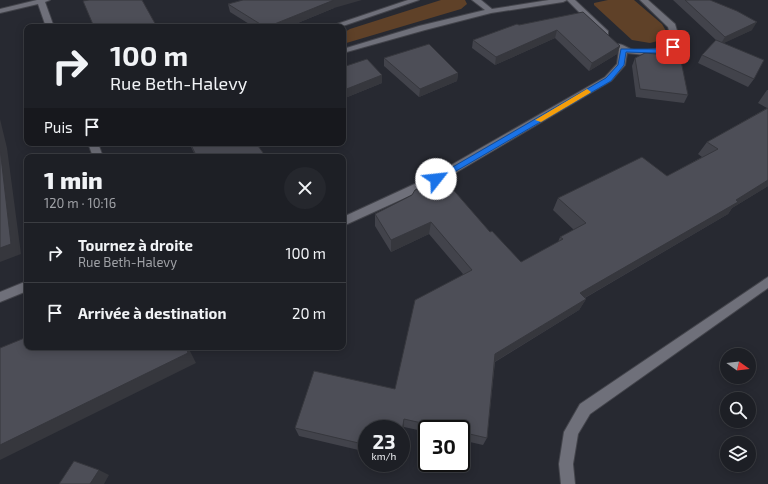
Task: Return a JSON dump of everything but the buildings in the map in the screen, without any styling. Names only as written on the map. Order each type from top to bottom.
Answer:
[{"type":"street","points":[[341,24],[415,0]]},
{"type":"street","points":[[476,0],[491,11]]},
{"type":"street","points":[[346,50],[422,28],[491,11],[563,0]]},
{"type":"street","points":[[571,0],[623,50],[656,51],[673,47],[676,40],[672,26],[644,0]]},
{"type":"street","points":[[0,11],[43,1],[49,24]]},
{"type":"street","points":[[346,221],[436,179],[608,79],[621,65],[623,50]]},
{"type":"street","points":[[568,484],[566,464],[571,432],[585,409],[768,282]]},
{"type":"street","points":[[0,297],[24,287]]},
{"type":"shaded area","points":[[441,0],[465,0],[467,4],[461,9],[346,43],[346,31]]},
{"type":"shaded area","points":[[608,0],[634,0],[662,24],[666,31],[665,39],[650,43],[632,40],[594,5],[594,3]]},
{"type":"slow traffic","points":[[538,120],[587,92]]},
{"type":"route","points":[[436,179],[487,151],[608,79],[621,65],[623,50],[644,52],[673,47]]}]
